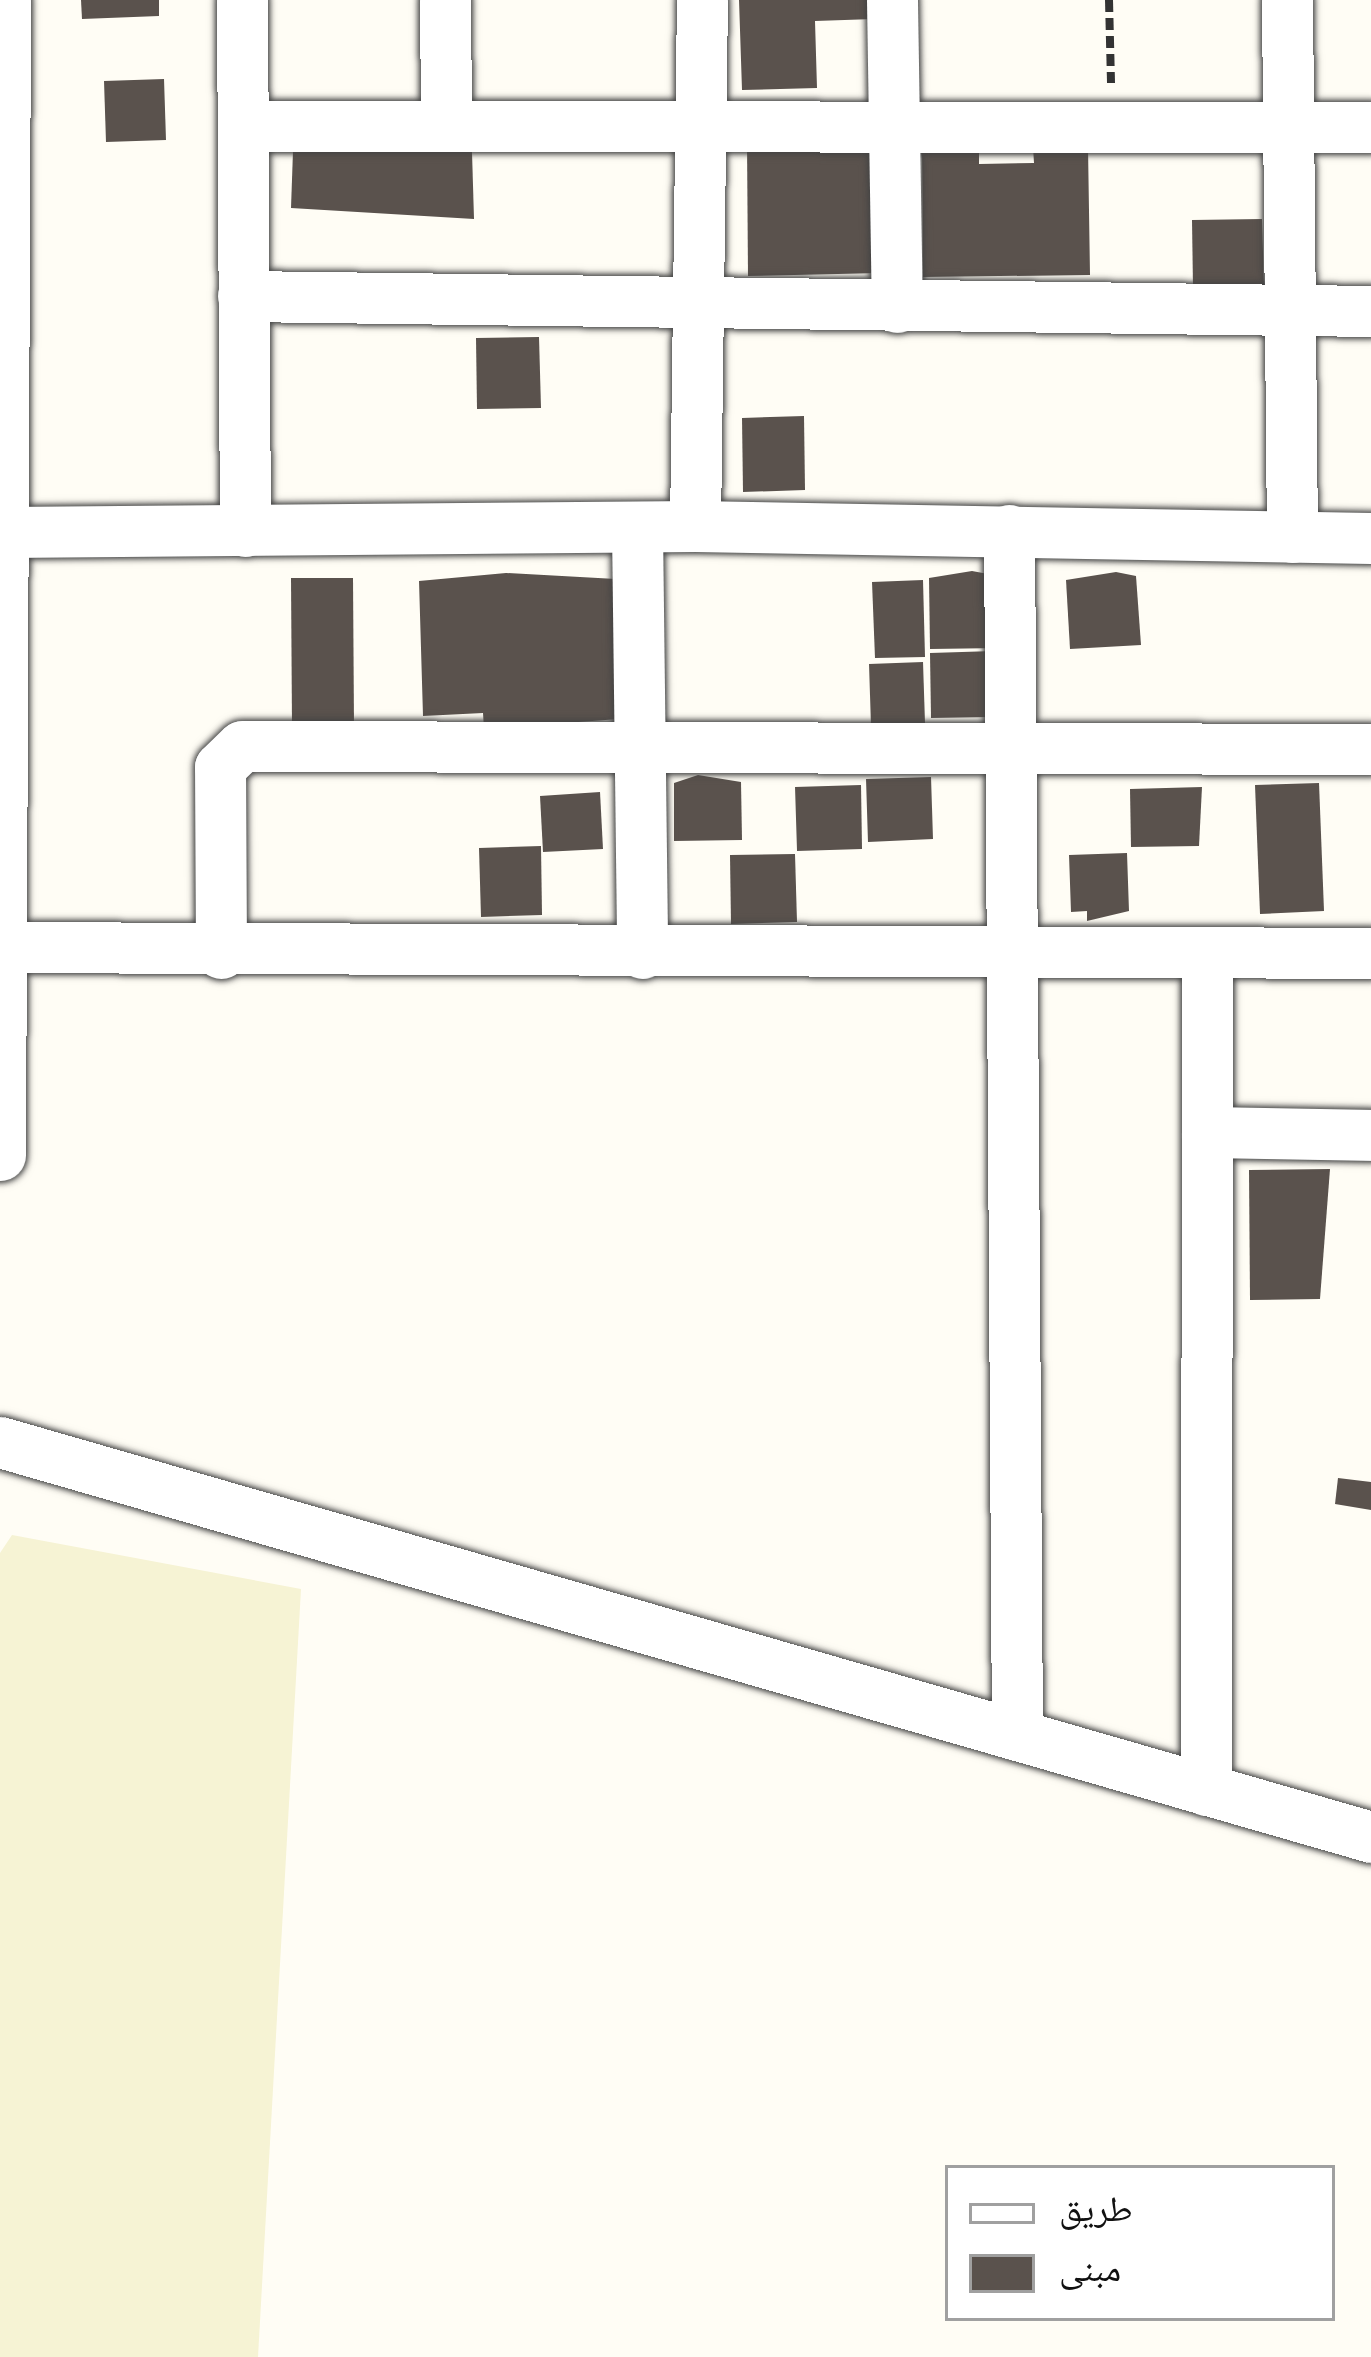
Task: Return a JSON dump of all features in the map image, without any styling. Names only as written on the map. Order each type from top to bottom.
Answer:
[{"type":"street","points":[[0,1155],[5,0]]},
{"type":"street","points":[[242,0],[244,531]]},
{"type":"street","points":[[445,0],[446,125]]},
{"type":"street","points":[[695,526],[703,306],[702,0]]},
{"type":"street","points":[[892,0],[897,307]]},
{"type":"street","points":[[1287,0],[1292,537]]},
{"type":"street","points":[[243,126],[1371,127]]},
{"type":"street","points":[[243,296],[703,306],[1371,311]]},
{"type":"street","points":[[6,532],[695,526],[1371,538]]},
{"type":"street","points":[[637,527],[642,953]]},
{"type":"street","points":[[1009,530],[1018,953],[1016,1735]]},
{"type":"street","points":[[220,952],[220,767],[242,746],[1371,749]]},
{"type":"street","points":[[3,947],[220,952],[1371,953]]},
{"type":"street","points":[[1205,1790],[1207,954]]},
{"type":"street","points":[[1208,1132],[1371,1135]]},
{"type":"street","points":[[0,1442],[1371,1837]]},
{"type":"path","points":[[1109,0],[1111,126]]},
{"type":"shaded area","points":[[12,1535],[301,1589],[258,2357],[0,2357],[0,1553]]},
{"type":"building","points":[[81,0],[159,0],[159,16],[82,19]]},
{"type":"building","points":[[739,0],[874,0],[874,19],[815,21],[817,88],[742,90]]},
{"type":"building","points":[[164,79],[166,140],[106,142],[104,81]]},
{"type":"building","points":[[747,142],[881,149],[881,273],[748,276]]},
{"type":"building","points":[[1033,147],[1088,147],[1090,275],[923,277],[922,148],[979,148],[979,164],[1034,163]]},
{"type":"building","points":[[293,151],[472,152],[474,219],[291,208]]},
{"type":"building","points":[[1262,219],[1264,286],[1193,287],[1192,220]]},
{"type":"building","points":[[539,337],[541,408],[477,409],[476,338]]},
{"type":"building","points":[[804,416],[805,490],[743,492],[742,418]]},
{"type":"building","points":[[972,571],[999,576],[1001,648],[930,649],[929,578]]},
{"type":"building","points":[[1116,572],[1136,576],[1141,645],[1070,649],[1066,580]]},
{"type":"building","points":[[506,573],[616,579],[619,719],[484,729],[483,713],[423,716],[419,581]]},
{"type":"building","points":[[291,578],[353,578],[354,726],[292,726]]},
{"type":"building","points":[[923,580],[925,657],[875,658],[872,582]]},
{"type":"building","points":[[994,651],[995,717],[931,718],[930,653]]},
{"type":"building","points":[[923,662],[925,723],[871,726],[869,664]]},
{"type":"building","points":[[698,775],[741,782],[742,840],[674,841],[674,783]]},
{"type":"building","points":[[931,777],[933,839],[868,842],[866,779]]},
{"type":"building","points":[[1319,783],[1324,911],[1260,914],[1255,785]]},
{"type":"building","points":[[861,785],[862,849],[797,851],[795,787]]},
{"type":"building","points":[[1202,787],[1199,846],[1131,847],[1130,789]]},
{"type":"building","points":[[600,792],[603,849],[543,852],[540,796]]},
{"type":"building","points":[[541,846],[542,915],[481,917],[479,848]]},
{"type":"building","points":[[1127,853],[1129,911],[1087,921],[1087,911],[1071,912],[1069,855]]},
{"type":"building","points":[[795,854],[797,922],[731,924],[730,855]]},
{"type":"building","points":[[1330,1169],[1320,1299],[1250,1300],[1249,1170]]},
{"type":"building","points":[[1338,1478],[1371,1482],[1371,1510],[1335,1504]]}]
